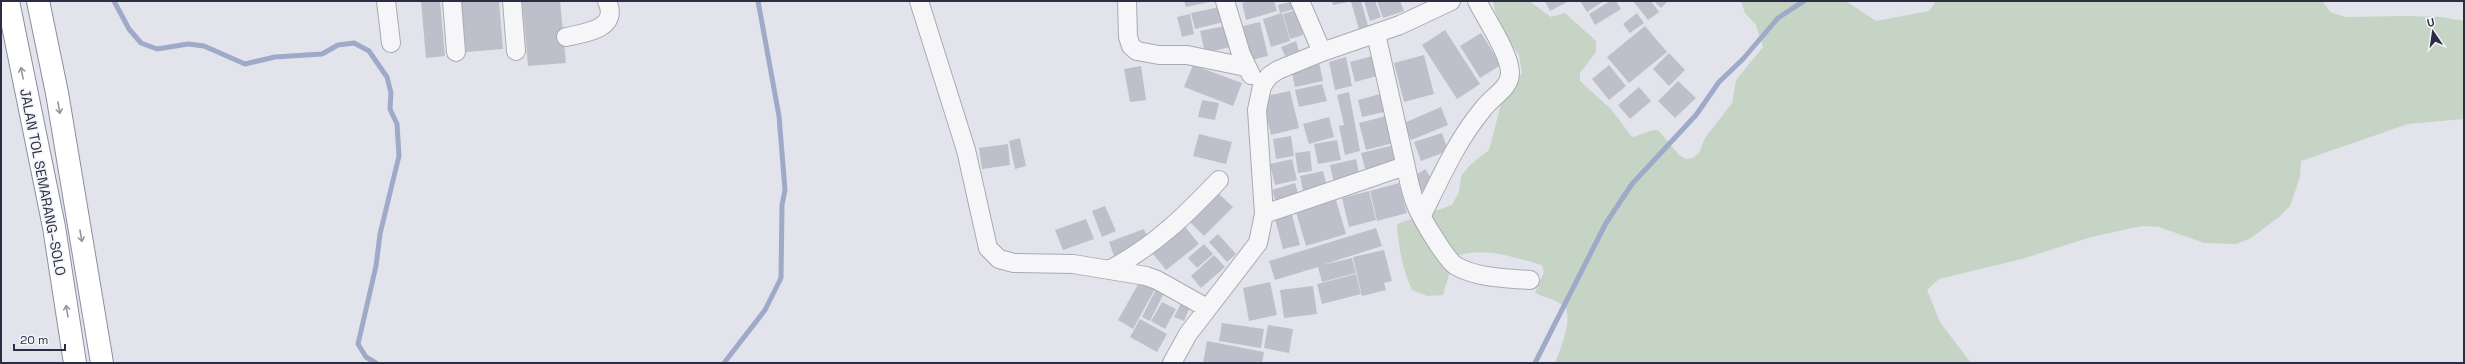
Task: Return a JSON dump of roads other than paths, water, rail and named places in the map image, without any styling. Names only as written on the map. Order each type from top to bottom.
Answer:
[{"type":"highway","name":"JALAN TOL SEMARANG–SOLO","points":[[8,1],[54,227],[75,363]]},
{"type":"highway","name":"JALAN TOL SEMARANG–SOLO","points":[[38,1],[58,100],[102,363]]},
{"type":"street","points":[[386,1],[391,43]]},
{"type":"street","points":[[452,1],[456,52]]},
{"type":"street","points":[[512,1],[516,50]]},
{"type":"street","points":[[566,37],[597,30],[606,24],[609,10],[607,1]]},
{"type":"street","points":[[919,1],[966,150],[990,252],[999,260],[1014,263],[1073,264],[1111,269],[1152,277],[1207,308]]},
{"type":"street","points":[[1127,1],[1128,38],[1131,46],[1137,52],[1154,55],[1187,56],[1246,67]]},
{"type":"street","points":[[1225,1],[1246,67],[1262,86]]},
{"type":"street","points":[[1300,1],[1322,52]]},
{"type":"street","points":[[1172,363],[1188,334],[1256,247],[1264,214],[1257,110],[1262,86],[1269,76],[1278,70],[1322,52],[1376,34],[1451,1]]},
{"type":"street","points":[[1422,215],[1456,149],[1483,108],[1504,88],[1510,76],[1508,61],[1477,1]]},
{"type":"street","points":[[1376,34],[1415,204],[1443,253],[1454,265],[1468,272],[1530,280]]},
{"type":"street","points":[[1264,214],[1402,167],[1405,164]]},
{"type":"street","points":[[1111,269],[1137,254],[1168,231],[1200,202],[1219,180]]},
{"type":"waterway","points":[[114,1],[129,29],[141,43],[157,49],[188,44],[204,46],[245,64],[275,57],[322,54],[338,45],[354,43],[369,51],[387,77],[391,93],[390,109],[397,124],[399,156],[380,234],[376,266],[358,344],[366,357],[376,363]]},
{"type":"waterway","points":[[724,363],[765,310],[781,278],[782,205],[785,190],[779,116],[758,1]]},
{"type":"waterway","points":[[1535,363],[1606,223],[1632,184],[1696,115],[1719,82],[1743,59],[1778,18],[1804,1]]}]
